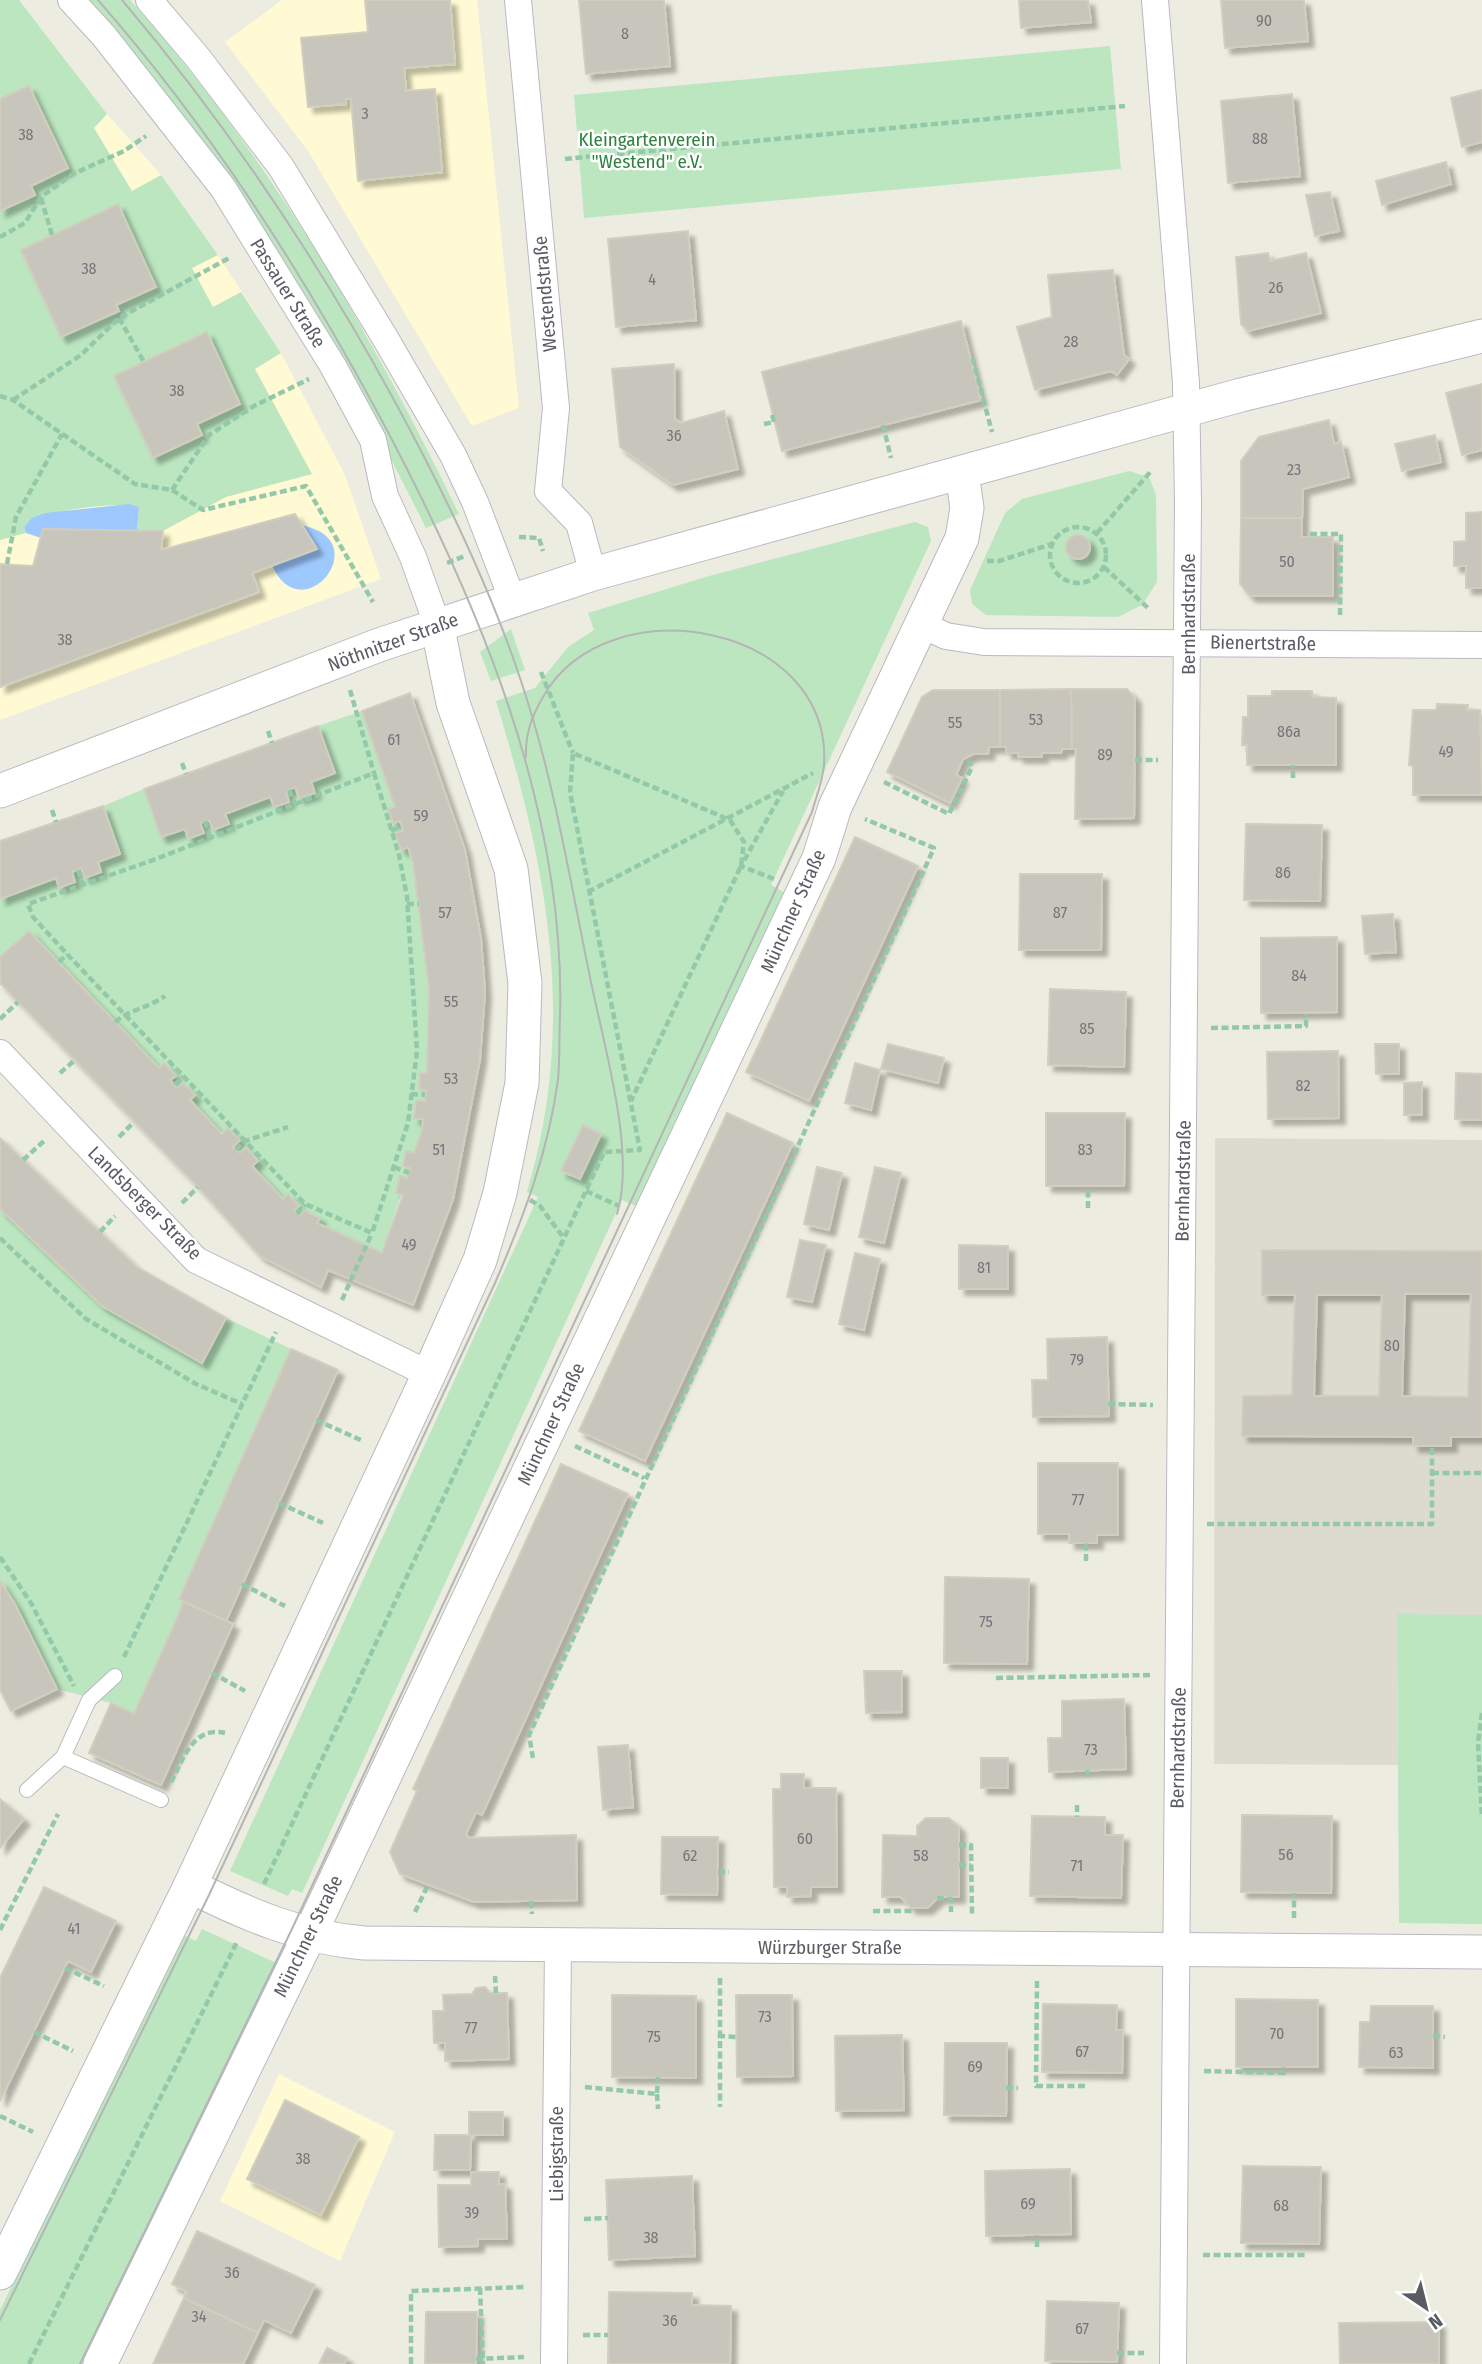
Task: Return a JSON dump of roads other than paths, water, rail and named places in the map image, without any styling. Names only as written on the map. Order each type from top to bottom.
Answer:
[{"type":"street","name":"Passauer Straße","points":[[71,0],[171,118],[223,188],[333,366],[373,440],[385,496],[413,557],[437,624]]},
{"type":"street","points":[[149,0],[198,58],[281,167],[384,336],[453,455],[475,502],[513,601]]},
{"type":"street","name":"Westendstraße","points":[[518,0],[556,408],[548,491],[579,523],[593,574]]},
{"type":"street","name":"Bernhardstraße","points":[[1155,0],[1187,410],[1188,642],[1173,2364]]},
{"type":"street","name":"Nöthnitzer Straße","points":[[0,791],[437,624],[593,574],[1187,410],[1482,336]]},
{"type":"street","name":"Münchner Straße","points":[[100,2364],[309,1936],[819,858],[835,807],[962,538],[967,508],[961,473]]},
{"type":"street","points":[[0,2273],[190,1886],[392,1454],[480,1260],[500,1193],[522,1083],[525,983],[511,869],[453,703],[437,624]]},
{"type":"street","name":"Bienertstraße","points":[[920,624],[946,636],[984,642],[1482,645]]},
{"type":"street","name":"Landsberger Straße","points":[[0,1053],[197,1260],[429,1374]]},
{"type":"street","name":"Würzburger Straße","points":[[190,1886],[309,1936],[364,1943],[1482,1952]]},
{"type":"street","name":"Liebigstraße","points":[[554,2364],[558,1944]]},
{"type":"lane","points":[[27,1790],[63,1757],[89,1700],[115,1676]]},
{"type":"lane","points":[[63,1757],[161,1800]]},
{"type":"water","points":[[129,504],[139,507],[137,531],[41,538],[26,533],[24,527],[32,518],[45,513]]},
{"type":"water","points":[[300,525],[323,534],[333,547],[333,563],[326,577],[313,587],[298,589],[283,581],[270,560]]},
{"type":"tram line","points":[[0,2320],[209,1895],[495,1283],[525,1209],[541,1159],[554,1107],[559,1064],[558,938],[548,860],[531,783],[509,706],[450,558],[380,417],[285,253],[178,98],[98,0]]},
{"type":"tram line","points":[[122,0],[234,143],[333,295],[430,468],[495,609],[521,681],[543,755],[610,1067],[621,1131],[623,1161],[622,1189],[617,1214]]},
{"type":"tram line","points":[[80,2364],[291,1931],[812,812],[824,765],[817,717],[793,678],[756,651],[711,635],[662,631],[615,640],[574,661],[539,704],[528,733],[526,757]]},
{"type":"park label","name":"Kleingartenverein \"Westend\" e.V.","points":[[647,150]]}]
